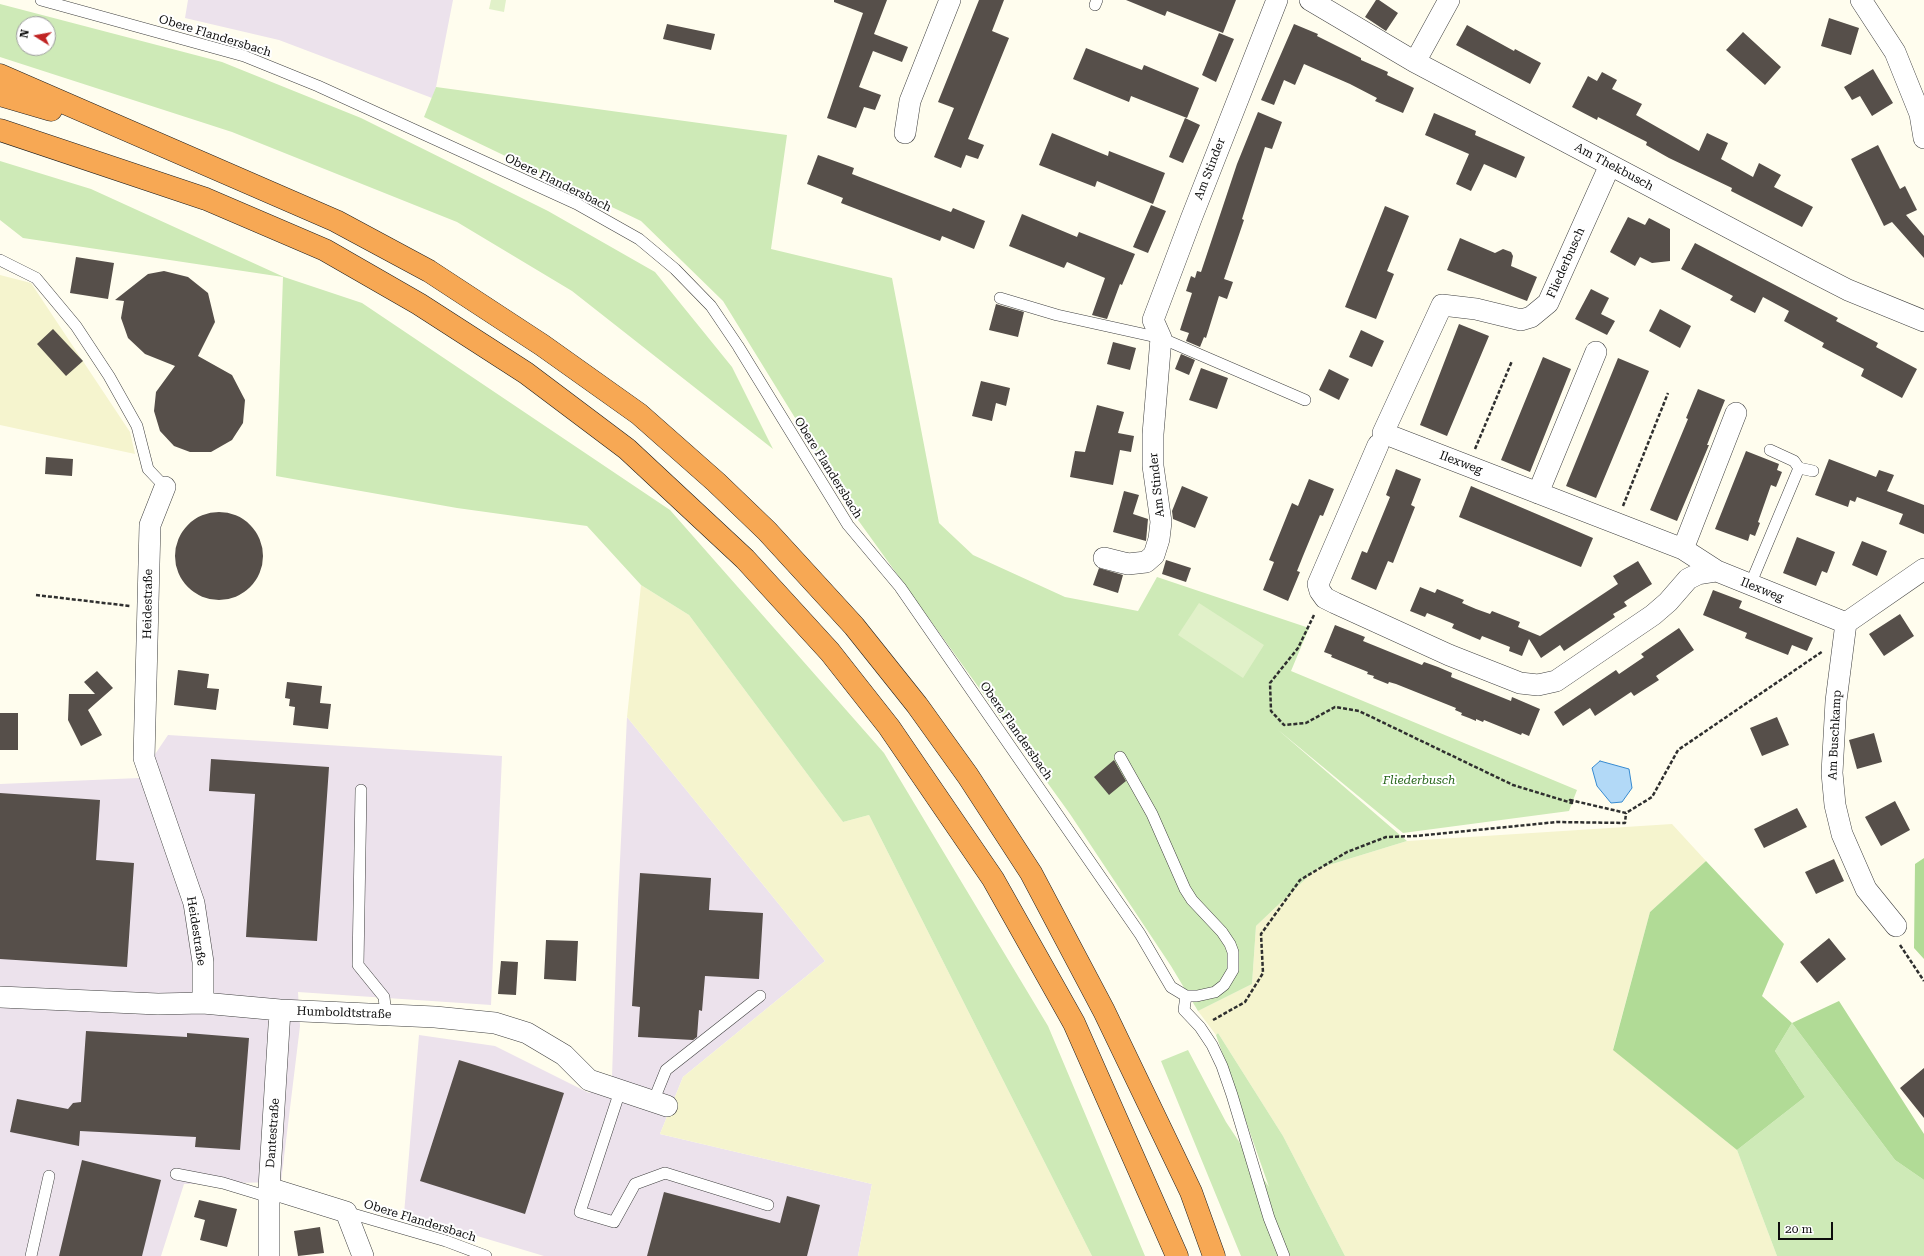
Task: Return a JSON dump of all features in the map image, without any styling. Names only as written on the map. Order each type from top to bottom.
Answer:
[{"type":"highway","points":[[0,75],[149,141],[215,167],[336,221],[429,271],[542,345],[639,414],[716,482],[767,531],[854,626],[917,705],[968,776],[1031,873],[1104,1011],[1190,1192],[1214,1256]]},
{"type":"highway","points":[[0,95],[149,141]]},
{"type":"highway","points":[[0,130],[206,199],[325,250],[405,296],[526,373],[627,449],[745,558],[830,652],[889,727],[993,880],[1074,1023],[1177,1256]]},
{"type":"street","points":[[905,134],[910,101],[950,0]]},
{"type":"street","name":"Am Stinder","points":[[1104,558],[1128,564],[1146,562],[1154,555],[1159,539],[1162,522],[1153,466],[1153,434],[1161,338],[1153,320],[1277,0]]},
{"type":"street","name":"Am Thekbusch","points":[[1310,0],[1416,62],[1848,290],[1924,321]]},
{"type":"street","points":[[1416,62],[1449,0]]},
{"type":"street","points":[[1861,0],[1895,52],[1920,114],[1924,138]]},
{"type":"street","name":"Fliederbusch","points":[[1325,598],[1320,592],[1318,584],[1380,439],[1442,305],[1476,309],[1521,320],[1531,317],[1548,302],[1610,165]]},
{"type":"street","points":[[1538,493],[1596,352]]},
{"type":"street","points":[[1683,549],[1736,413]]},
{"type":"street","name":"Ilexweg","points":[[1380,439],[1468,466],[1683,549],[1717,571],[1846,623]]},
{"type":"street","name":"Heidestraße","points":[[165,488],[150,525],[144,758],[194,903],[203,962],[203,1003]]},
{"type":"street","points":[[1846,623],[1924,569]]},
{"type":"street","points":[[1325,598],[1449,655],[1520,683],[1538,685],[1556,681],[1653,615],[1688,579],[1698,574],[1717,571]]},
{"type":"street","name":"Am Buschkamp","points":[[1846,623],[1836,701],[1832,774],[1835,805],[1842,834],[1866,889],[1896,926]]},
{"type":"street","name":"Humboldtstraße","points":[[0,996],[158,1004],[203,1003],[280,1010],[435,1017],[495,1023],[527,1033],[564,1055],[589,1080],[660,1104]]},
{"type":"street","name":"Dantestraße","points":[[269,1256],[269,1192],[280,1010]]},
{"type":"street","points":[[269,1192],[346,1212],[363,1256]]},
{"type":"lane","name":"Obere Flandersbach","points":[[41,0],[244,56],[318,86],[577,204],[638,239],[675,269],[711,306],[738,346],[848,525],[904,593],[1140,934],[1171,988],[1186,996]]},
{"type":"lane","name":"Heidestraße","points":[[0,260],[36,278],[76,326],[109,376],[137,426],[148,469],[165,488]]},
{"type":"lane","points":[[1000,298],[1057,315],[1161,338],[1305,400]]},
{"type":"lane","points":[[1770,450],[1794,461],[1798,468],[1813,471]]},
{"type":"lane","points":[[1750,585],[1798,468]]},
{"type":"lane","points":[[1120,756],[1152,814],[1185,889],[1196,904],[1222,932],[1230,944],[1233,952],[1233,970],[1224,985],[1216,992],[1186,996],[1184,1010],[1200,1027],[1212,1045],[1222,1066],[1269,1218],[1284,1256]]},
{"type":"lane","points":[[361,790],[358,965],[384,997],[386,1015]]},
{"type":"lane","points":[[660,1104],[666,1070],[760,996]]},
{"type":"lane","points":[[620,1090],[580,1212],[614,1222],[635,1184],[665,1173],[768,1205]]},
{"type":"lane","points":[[176,1174],[269,1192]]},
{"type":"lane","points":[[30,1256],[49,1176]]},
{"type":"lane","name":"Obere Flandersbach","points":[[346,1212],[446,1241],[486,1256]]},
{"type":"path","points":[[1468,466],[1512,361]]},
{"type":"path","points":[[1616,523],[1668,393]]},
{"type":"path","points":[[36,595],[148,608]]},
{"type":"path","points":[[1325,598],[1311,620],[1298,648],[1270,683],[1271,711],[1284,725],[1306,723],[1335,708],[1359,711],[1513,785],[1572,803],[1570,800],[1626,813],[1652,797],[1678,750],[1830,646]]},
{"type":"path","points":[[1200,1027],[1245,1002],[1263,973],[1262,934],[1269,923],[1300,880],[1347,852],[1386,837],[1416,836],[1557,822],[1625,823],[1626,813]]},
{"type":"path","points":[[1896,926],[1899,943],[1924,981]]},
{"type":"shaded area","points":[[188,0],[453,0],[436,87],[432,98],[279,40],[185,18]]},
{"type":"shaded area","points":[[627,717],[825,961],[683,1077],[660,1134],[872,1184],[858,1256],[544,1256],[404,1214],[419,1035],[495,1046],[589,1093],[612,1077],[618,901]]},
{"type":"shaded area","points":[[168,735],[502,756],[491,1005],[298,992],[300,1026],[281,1182],[184,1184],[161,1256],[0,1256],[0,784],[139,778]]},
{"type":"green space","points":[[491,0],[506,0],[504,12],[489,9]]},
{"type":"green space","points":[[0,4],[46,16],[16,16],[16,56],[56,56],[56,19],[222,62],[361,118],[548,211],[655,272],[732,367],[773,449],[572,291],[457,222],[232,132],[0,57]]},
{"type":"green space","points":[[436,87],[787,135],[771,249],[892,278],[939,523],[973,555],[1065,597],[1138,611],[1157,577],[1309,628],[1291,671],[1577,790],[1569,811],[1403,833],[1277,729],[1407,841],[1316,869],[1256,926],[1252,984],[1198,1011],[1171,966],[1070,814],[858,520],[723,301],[641,221],[424,117]]},
{"type":"green space","points":[[0,161],[91,189],[284,277],[362,303],[670,510],[884,753],[1048,1026],[1145,1256],[1092,1256],[869,815],[843,822],[689,615],[641,585],[587,526],[457,508],[276,476],[283,277],[23,238],[0,220]]},
{"type":"green space","points":[[0,275],[31,283],[130,432],[135,454],[0,425]]},
{"type":"green space","points":[[641,585],[689,615],[843,822],[869,815],[1092,1256],[858,1256],[872,1184],[660,1134],[683,1077],[825,961],[627,717]]},
{"type":"green space","points":[[1199,603],[1264,645],[1243,678],[1178,635]]},
{"type":"green space","points":[[1672,824],[1706,861],[1650,912],[1613,1049],[1737,1150],[1777,1256],[1345,1256],[1283,1136],[1218,1033],[1216,1035],[1198,1011],[1252,984],[1256,926],[1316,869],[1407,841]]},
{"type":"green space","points":[[1924,858],[1924,959],[1914,948],[1915,864]]},
{"type":"green space","points":[[1706,861],[1784,944],[1762,996],[1792,1023],[1775,1051],[1805,1097],[1737,1150],[1613,1050],[1650,912]]},
{"type":"green space","points":[[1839,1001],[1924,1134],[1924,1180],[1895,1160],[1792,1023]]},
{"type":"green space","points":[[1792,1023],[1895,1160],[1924,1180],[1924,1256],[1777,1256],[1737,1150],[1805,1097],[1775,1051]]},
{"type":"green space","points":[[1218,1033],[1283,1136],[1345,1256],[1241,1256],[1161,1061],[1188,1050],[1226,1122],[1269,1187],[1216,1035]]},
{"type":"water","points":[[1600,761],[1629,769],[1632,788],[1622,802],[1611,803],[1597,786],[1592,768]]},
{"type":"building","points":[[834,0],[887,0],[874,34],[908,47],[902,62],[873,51],[859,87],[881,95],[875,110],[864,107],[856,128],[827,118],[863,13],[834,2]]},
{"type":"building","points":[[979,0],[1004,0],[992,31],[1009,38],[968,139],[984,145],[978,159],[966,155],[961,168],[934,157],[954,108],[938,102]]},
{"type":"building","points":[[1126,0],[1236,0],[1223,33],[1167,11],[1165,16]]},
{"type":"building","points":[[1376,0],[1379,0],[1398,13],[1386,31],[1365,17]]},
{"type":"building","points":[[1829,18],[1859,28],[1851,55],[1821,46]]},
{"type":"building","points":[[667,24],[715,34],[711,50],[663,39]]},
{"type":"building","points":[[1294,24],[1318,34],[1317,36],[1361,58],[1361,60],[1388,72],[1387,75],[1414,88],[1403,113],[1375,101],[1377,98],[1350,84],[1304,64],[1295,85],[1284,80],[1274,105],[1261,100]]},
{"type":"building","points":[[1467,25],[1514,51],[1515,49],[1541,63],[1530,84],[1456,45]]},
{"type":"building","points":[[1743,32],[1781,67],[1765,85],[1726,50]]},
{"type":"building","points":[[1219,33],[1234,39],[1216,82],[1202,75]]},
{"type":"building","points":[[1086,48],[1142,70],[1144,65],[1199,88],[1187,118],[1131,96],[1129,102],[1073,79]]},
{"type":"building","points":[[1873,69],[1893,103],[1872,116],[1860,96],[1852,100],[1844,87]]},
{"type":"building","points":[[1602,72],[1617,80],[1612,89],[1642,104],[1636,115],[1699,151],[1707,133],[1728,143],[1721,159],[1753,177],[1759,163],[1781,175],[1774,187],[1813,207],[1802,227],[1731,191],[1732,188],[1669,158],[1646,145],[1647,142],[1598,117],[1597,120],[1572,107],[1588,76],[1597,81]]},
{"type":"building","points":[[1258,112],[1282,122],[1272,149],[1265,147],[1242,219],[1244,220],[1224,279],[1233,282],[1227,299],[1219,296],[1206,338],[1204,337],[1200,347],[1186,341],[1189,333],[1180,330],[1192,293],[1186,291],[1191,276],[1195,278],[1197,271],[1201,272],[1237,164]]},
{"type":"building","points":[[1434,113],[1476,131],[1475,135],[1525,157],[1516,178],[1484,164],[1471,191],[1456,184],[1469,154],[1425,135]]},
{"type":"building","points":[[1185,118],[1200,125],[1183,163],[1169,157]]},
{"type":"building","points":[[1052,133],[1108,156],[1109,151],[1165,173],[1153,204],[1097,181],[1095,187],[1039,165]]},
{"type":"building","points":[[1878,145],[1900,189],[1905,186],[1917,210],[1906,215],[1924,236],[1924,258],[1892,222],[1884,226],[1851,159]]},
{"type":"building","points":[[818,155],[854,168],[852,174],[951,212],[953,208],[985,221],[974,249],[942,236],[940,241],[841,203],[843,198],[807,184]]},
{"type":"building","points":[[1151,205],[1166,211],[1148,253],[1133,247]]},
{"type":"building","points":[[1385,206],[1409,216],[1387,271],[1394,274],[1376,319],[1345,307]]},
{"type":"building","points":[[1022,214],[1077,237],[1079,232],[1135,254],[1122,285],[1120,284],[1107,319],[1092,315],[1105,278],[1067,262],[1064,268],[1009,246]]},
{"type":"building","points":[[1628,217],[1645,225],[1649,218],[1670,229],[1670,261],[1652,263],[1640,257],[1635,266],[1610,252]]},
{"type":"building","points":[[1460,238],[1495,253],[1503,249],[1511,252],[1513,256],[1511,266],[1537,277],[1527,301],[1447,270]]},
{"type":"building","points":[[1695,243],[1838,318],[1836,321],[1878,343],[1876,347],[1917,369],[1902,398],[1861,376],[1864,369],[1822,347],[1824,343],[1784,321],[1789,311],[1763,297],[1755,313],[1730,300],[1733,296],[1681,269]]},
{"type":"building","points":[[76,257],[114,263],[108,299],[70,293]]},
{"type":"building","points":[[164,271],[188,277],[208,293],[215,322],[198,356],[232,375],[245,400],[243,423],[232,440],[211,452],[190,452],[174,446],[160,431],[154,411],[156,392],[175,366],[145,354],[128,338],[121,318],[124,301],[115,300],[148,274]]},
{"type":"building","points":[[1591,289],[1609,298],[1601,314],[1615,321],[1607,335],[1575,319]]},
{"type":"building","points":[[996,304],[1024,312],[1018,337],[989,330]]},
{"type":"building","points":[[1660,309],[1691,326],[1680,348],[1649,331]]},
{"type":"building","points":[[1459,324],[1489,336],[1447,436],[1420,425]]},
{"type":"building","points":[[53,329],[83,361],[66,376],[37,344]]},
{"type":"building","points":[[1361,330],[1384,341],[1372,367],[1349,357]]},
{"type":"building","points":[[1113,342],[1136,348],[1130,370],[1107,364]]},
{"type":"building","points":[[1181,354],[1195,360],[1189,375],[1175,369]]},
{"type":"building","points":[[1543,357],[1571,369],[1530,472],[1501,460]]},
{"type":"building","points":[[1618,358],[1649,371],[1596,498],[1566,486]]},
{"type":"building","points":[[1201,368],[1228,378],[1217,409],[1189,400]]},
{"type":"building","points":[[1329,369],[1349,379],[1339,400],[1319,390]]},
{"type":"building","points":[[981,381],[1010,388],[1006,406],[996,403],[992,421],[972,416]]},
{"type":"building","points":[[1698,389],[1725,400],[1707,445],[1709,445],[1677,521],[1650,510],[1688,419],[1686,418]]},
{"type":"building","points":[[1097,405],[1124,412],[1118,433],[1134,436],[1131,452],[1120,450],[1113,485],[1070,477],[1075,451],[1085,452]]},
{"type":"building","points":[[1746,451],[1779,464],[1777,470],[1782,472],[1776,487],[1771,485],[1758,522],[1760,523],[1755,536],[1750,534],[1748,541],[1715,529]]},
{"type":"building","points":[[46,457],[73,459],[72,476],[45,474]]},
{"type":"building","points":[[1829,459],[1876,477],[1879,470],[1894,475],[1887,491],[1924,505],[1924,534],[1899,524],[1903,514],[1857,497],[1855,502],[1850,500],[1848,507],[1815,495]]},
{"type":"building","points":[[1396,469],[1421,479],[1411,505],[1415,507],[1393,563],[1388,561],[1376,590],[1351,579],[1362,551],[1367,553],[1390,497],[1386,495]]},
{"type":"building","points":[[1309,479],[1334,489],[1323,516],[1320,515],[1303,556],[1297,571],[1300,572],[1288,601],[1263,590],[1274,562],[1269,560],[1292,503],[1298,506]]},
{"type":"building","points":[[1182,486],[1208,497],[1195,528],[1173,519],[1172,511]]},
{"type":"building","points":[[1471,486],[1593,538],[1581,567],[1459,517]]},
{"type":"building","points":[[1124,491],[1139,495],[1133,514],[1148,519],[1146,541],[1113,532]]},
{"type":"building","points":[[219,512],[236,516],[250,525],[259,539],[263,556],[259,573],[250,587],[236,596],[219,600],[202,596],[188,587],[179,573],[175,556],[179,539],[188,525],[202,516]]},
{"type":"building","points":[[1797,537],[1835,552],[1827,573],[1822,571],[1816,586],[1783,573]]},
{"type":"building","points":[[1862,541],[1887,551],[1877,576],[1852,565]]},
{"type":"building","points":[[1166,560],[1191,568],[1186,582],[1162,574]]},
{"type":"building","points":[[1638,561],[1652,584],[1624,602],[1627,606],[1613,614],[1615,617],[1564,651],[1560,645],[1541,658],[1529,639],[1522,656],[1509,651],[1510,647],[1482,636],[1480,640],[1452,628],[1454,624],[1427,613],[1425,617],[1410,611],[1420,587],[1435,593],[1437,589],[1464,600],[1462,603],[1476,609],[1490,614],[1492,611],[1520,622],[1518,627],[1540,636],[1618,584],[1613,576]]},
{"type":"building","points":[[1099,568],[1123,575],[1118,593],[1093,585]]},
{"type":"building","points":[[1713,590],[1742,601],[1739,608],[1813,638],[1807,651],[1792,645],[1788,655],[1745,638],[1747,633],[1703,615]]},
{"type":"building","points":[[1900,614],[1914,636],[1884,656],[1869,634]]},
{"type":"building","points":[[1335,625],[1365,637],[1363,641],[1422,665],[1424,662],[1438,667],[1452,673],[1451,677],[1511,701],[1512,697],[1540,709],[1529,736],[1522,733],[1521,735],[1484,720],[1483,722],[1476,719],[1476,721],[1461,715],[1462,713],[1455,710],[1456,708],[1396,684],[1389,682],[1388,684],[1373,678],[1374,676],[1367,674],[1368,672],[1331,657],[1332,655],[1324,652]]},
{"type":"building","points":[[1679,628],[1694,650],[1656,676],[1659,680],[1634,696],[1631,692],[1595,716],[1590,708],[1563,726],[1554,712],[1616,670],[1619,674],[1644,657],[1641,654]]},
{"type":"building","points":[[178,670],[209,674],[207,688],[219,689],[216,710],[174,705]]},
{"type":"building","points":[[97,671],[113,688],[88,710],[102,735],[81,746],[68,720],[69,694],[95,694],[84,682]]},
{"type":"building","points":[[287,682],[322,686],[320,703],[331,704],[328,729],[293,725],[295,707],[289,706],[290,699],[285,698]]},
{"type":"building","points":[[0,713],[18,713],[18,750],[0,750]]},
{"type":"building","points":[[1777,717],[1789,745],[1762,756],[1750,728]]},
{"type":"building","points":[[1874,733],[1882,762],[1857,769],[1849,740]]},
{"type":"building","points":[[211,759],[329,767],[317,941],[246,937],[255,794],[209,791]]},
{"type":"building","points":[[1114,760],[1126,781],[1109,795],[1094,777]]},
{"type":"building","points":[[0,793],[100,800],[96,860],[134,863],[127,967],[0,959]]},
{"type":"building","points":[[1895,801],[1910,830],[1881,846],[1865,817]]},
{"type":"building","points":[[1797,808],[1807,827],[1764,848],[1754,829]]},
{"type":"building","points":[[1834,859],[1844,881],[1816,894],[1805,872]]},
{"type":"building","points":[[640,873],[711,878],[709,910],[763,913],[759,979],[705,976],[702,1011],[699,1010],[697,1037],[693,1040],[638,1037],[640,1007],[632,1006]]},
{"type":"building","points":[[1829,938],[1846,959],[1817,983],[1800,962]]},
{"type":"building","points":[[546,940],[578,941],[576,981],[544,979]]},
{"type":"building","points":[[501,961],[518,962],[516,995],[498,994]]},
{"type":"building","points":[[86,1031],[187,1037],[187,1033],[249,1038],[240,1150],[195,1147],[196,1137],[80,1131],[79,1146],[10,1132],[17,1099],[68,1109],[73,1103],[81,1102]]},
{"type":"building","points":[[459,1060],[564,1093],[525,1214],[420,1181]]},
{"type":"building","points":[[1924,1068],[1924,1118],[1900,1088]]},
{"type":"building","points":[[82,1160],[161,1180],[142,1256],[59,1256]]},
{"type":"building","points":[[664,1192],[780,1223],[787,1196],[820,1205],[807,1256],[647,1256]]},
{"type":"building","points":[[199,1200],[237,1209],[227,1247],[200,1240],[205,1220],[194,1217]]},
{"type":"building","points":[[320,1227],[324,1253],[298,1256],[294,1231]]}]
